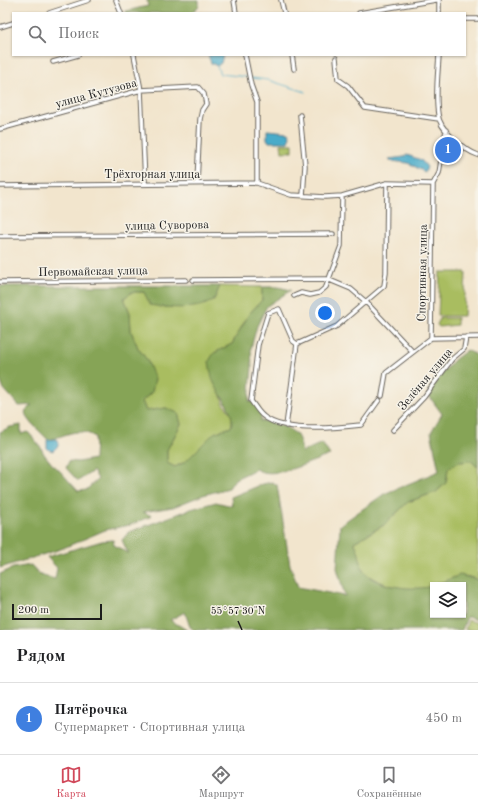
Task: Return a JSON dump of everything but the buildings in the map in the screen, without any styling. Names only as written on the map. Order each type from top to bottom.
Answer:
[{"type":"street","points":[[52,12],[89,0]]},
{"type":"street","points":[[116,0],[121,12]]},
{"type":"street","points":[[234,0],[236,12]]},
{"type":"street","points":[[281,0],[284,12]]},
{"type":"street","points":[[365,12],[437,0],[439,12]]},
{"type":"street","points":[[466,19],[478,19]]},
{"type":"street","points":[[0,27],[12,23]]},
{"type":"street","points":[[53,62],[74,56]]},
{"type":"street","points":[[134,56],[141,90],[145,183]]},
{"type":"street","points":[[245,56],[251,85],[257,102],[257,183]]},
{"type":"street","points":[[292,56],[294,69]]},
{"type":"street","points":[[439,56],[439,119],[446,130],[468,151],[478,155]]},
{"type":"street","points":[[336,58],[338,79],[348,86],[365,108],[439,119]]},
{"type":"street","name":"улица Кутузова","points":[[0,129],[141,90],[198,87],[204,94],[206,104],[202,110],[200,119],[197,183]]},
{"type":"street","points":[[300,115],[304,166],[303,196]]},
{"type":"street","name":"Спортивная улица","points":[[382,396],[386,373],[431,338],[433,184],[439,173],[446,130]]},
{"type":"street","name":"Трёхгорная улица","points":[[0,186],[145,183],[257,183],[291,195],[342,196],[387,183],[433,184]]},
{"type":"street","points":[[297,344],[337,326],[384,286],[386,274],[387,183]]},
{"type":"street","points":[[294,296],[301,293],[310,295],[319,293],[326,287],[327,279],[341,246],[342,196]]},
{"type":"street","name":"улица Суворова","points":[[0,236],[334,234]]},
{"type":"street","points":[[193,280],[327,279],[351,289],[365,301],[412,352]]},
{"type":"street","name":"Первомайская улица","points":[[0,282],[186,280]]},
{"type":"street","points":[[297,344],[293,341],[279,309],[268,313],[258,345],[252,401],[262,416],[268,420],[286,426],[326,427],[360,425],[379,400]]},
{"type":"street","name":"Зелёная улица","points":[[393,430],[424,397],[452,359],[464,349],[466,337]]},
{"type":"street","points":[[431,338],[478,337]]},
{"type":"street","points":[[286,426],[297,344]]},
{"type":"green space","points":[[147,0],[199,0],[199,6],[192,12],[126,12],[148,6]]},
{"type":"green space","points":[[281,144],[293,144],[293,151],[282,152]]},
{"type":"green space","points":[[440,272],[466,272],[464,316],[438,316]]},
{"type":"green space","points":[[0,286],[220,286],[213,300],[200,306],[192,307],[174,308],[150,305],[144,292],[132,292],[124,298],[130,313],[131,331],[138,348],[147,360],[155,379],[152,392],[142,401],[146,411],[166,408],[178,413],[181,424],[167,450],[167,463],[175,467],[185,462],[214,433],[231,427],[232,422],[229,410],[211,375],[209,361],[214,353],[232,344],[249,314],[262,300],[262,287],[278,287],[291,290],[267,306],[257,326],[251,348],[252,367],[249,401],[257,403],[262,414],[260,421],[279,424],[296,434],[302,452],[322,443],[330,455],[292,469],[272,473],[263,472],[256,469],[235,479],[229,488],[203,495],[173,507],[143,512],[152,516],[130,525],[105,530],[61,549],[0,568],[0,432],[10,427],[21,425],[21,434],[28,432],[52,464],[78,491],[86,490],[98,479],[93,471],[78,481],[66,468],[69,461],[78,462],[94,459],[95,437],[83,432],[77,432],[48,440],[32,423],[25,412],[32,405],[19,406],[3,388],[0,379]]},
{"type":"green space","points":[[220,286],[262,287],[262,300],[249,314],[232,344],[214,353],[220,394],[223,403],[230,412],[232,418],[231,427],[214,433],[185,462],[175,467],[167,463],[167,450],[181,424],[178,414],[166,408],[146,411],[142,401],[152,392],[147,360],[138,348],[131,331],[130,313],[124,298],[132,292],[144,292],[160,307],[178,307],[214,300]]},
{"type":"green space","points":[[440,318],[457,318],[457,325],[439,327],[437,325]]},
{"type":"green space","points":[[467,350],[478,356],[478,466],[476,466],[472,461],[459,462],[448,468],[446,483],[436,492],[408,502],[384,525],[354,542],[363,569],[375,580],[385,584],[406,588],[430,586],[430,618],[466,618],[466,582],[442,582],[460,575],[478,580],[478,620],[467,617],[462,630],[194,630],[190,627],[185,612],[170,620],[187,630],[86,630],[85,628],[80,630],[0,630],[0,574],[13,568],[31,565],[40,575],[55,579],[57,568],[47,557],[102,541],[113,540],[114,545],[128,553],[122,540],[129,532],[191,509],[216,502],[232,506],[231,497],[263,484],[272,482],[277,485],[290,565],[298,587],[345,596],[337,568],[340,525],[384,494],[439,471],[431,432],[442,414],[429,396],[429,389],[454,360]]},
{"type":"green space","points":[[472,461],[476,466],[478,466],[478,580],[463,576],[443,582],[430,582],[430,587],[417,590],[401,588],[383,583],[364,571],[354,542],[384,525],[408,502],[436,492],[446,483],[448,468],[459,462]]},
{"type":"green space","points":[[468,620],[478,623],[478,630],[465,630]]},
{"type":"water","points":[[208,56],[223,56],[221,63],[217,66],[211,63]]},
{"type":"water","points":[[267,130],[288,132],[290,136],[288,142],[269,142],[267,139]]},
{"type":"water","points":[[407,155],[421,160],[427,167],[425,172],[408,163],[391,161],[389,159],[404,157]]},
{"type":"water","points":[[56,439],[59,441],[58,446],[53,451],[47,449],[47,440]]},
{"type":"waterway","points":[[217,66],[220,74],[248,77]]},
{"type":"waterway","points":[[251,78],[268,80],[306,92]]},
{"type":"place","name":"Пятёрочка","points":[[448,150]]}]
